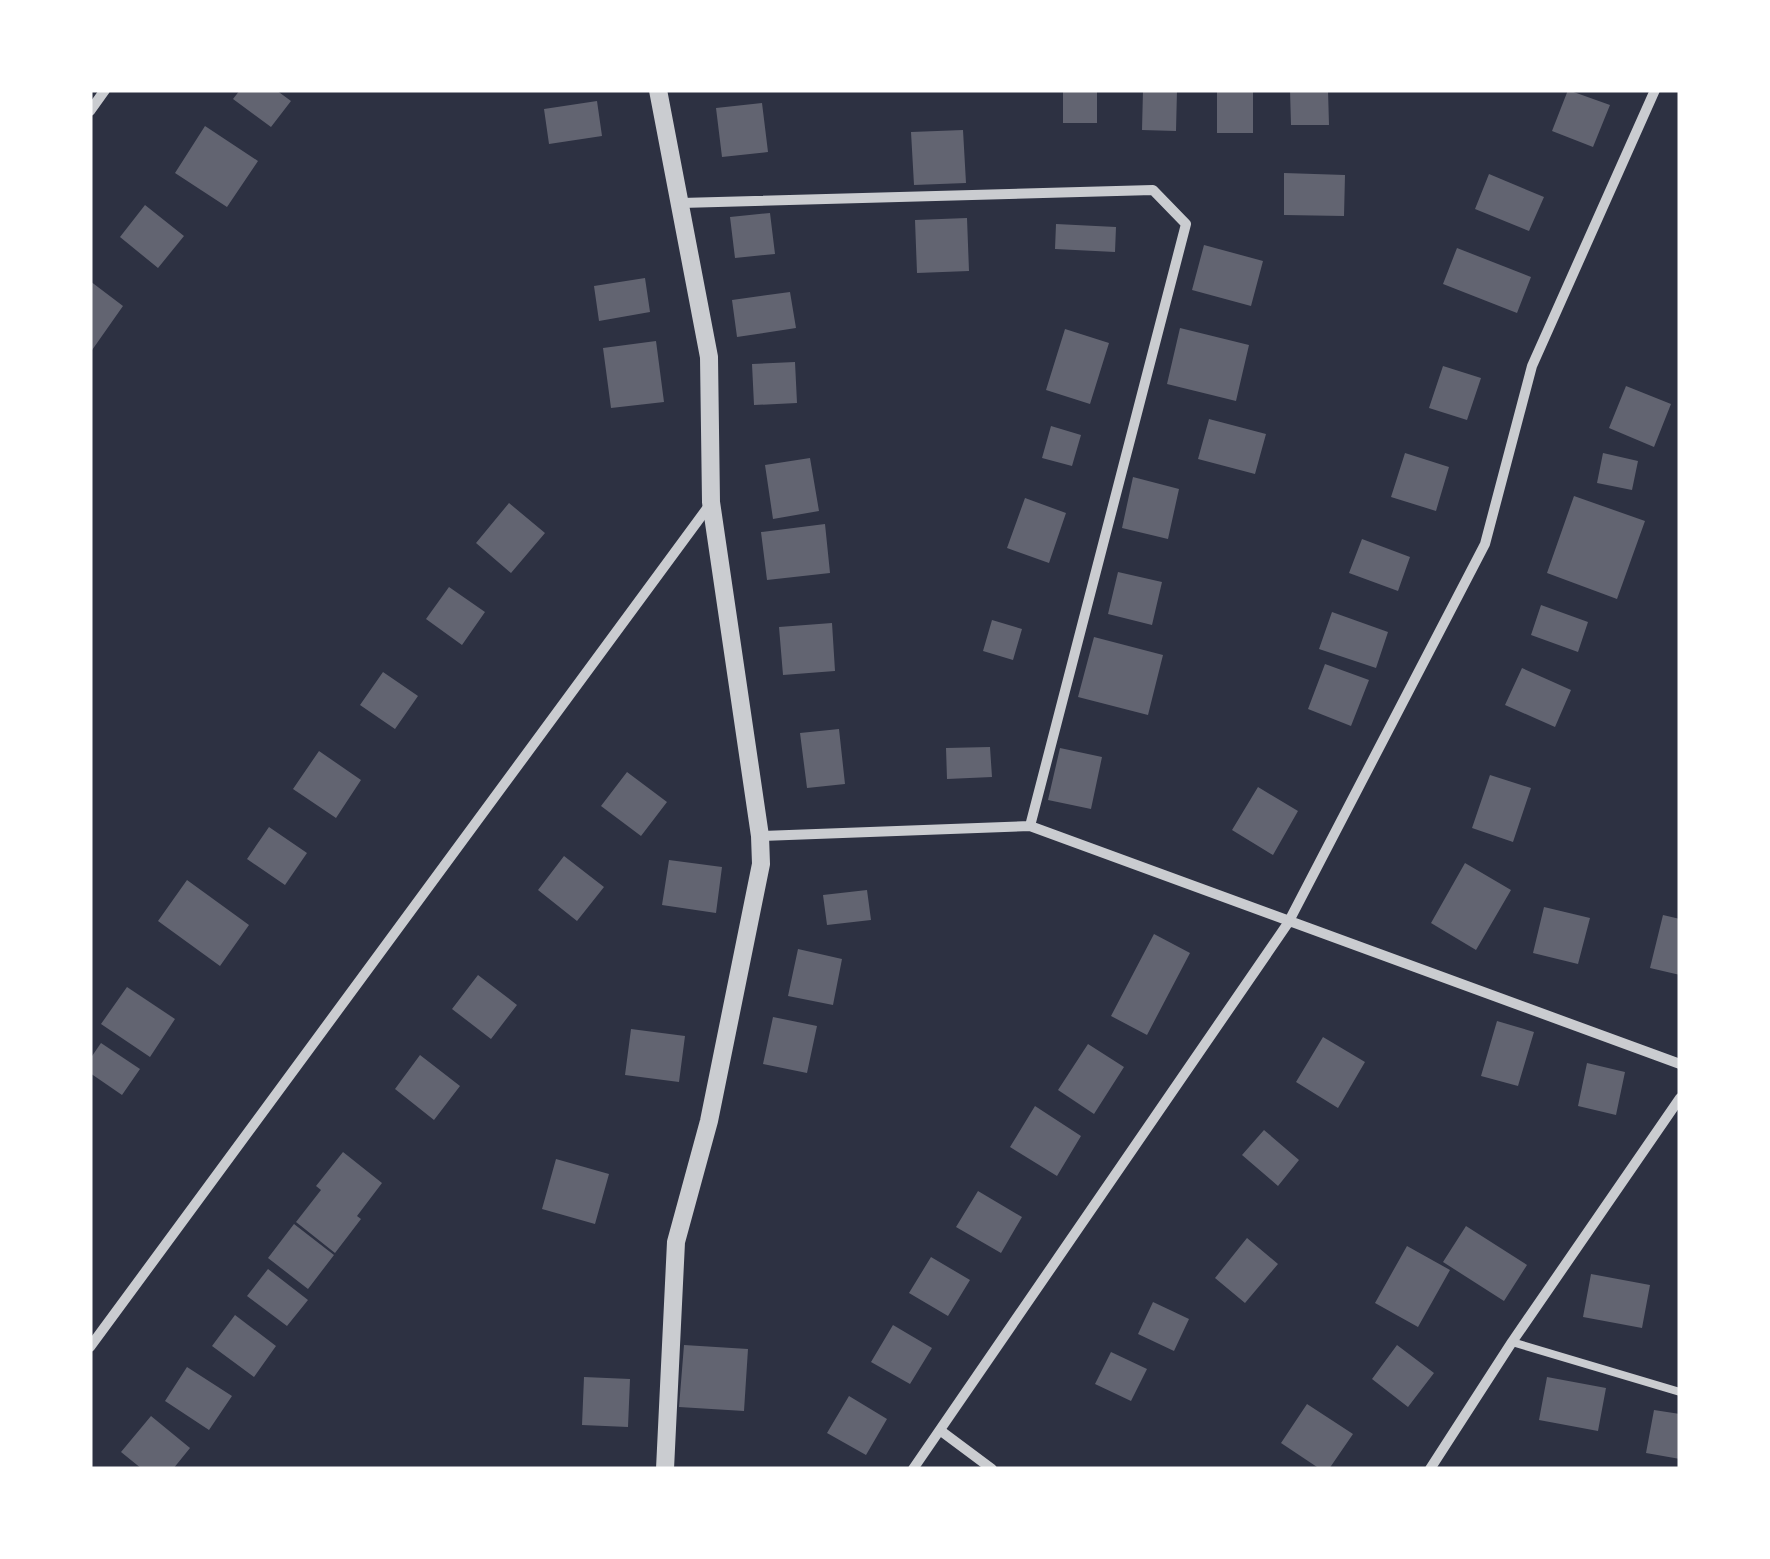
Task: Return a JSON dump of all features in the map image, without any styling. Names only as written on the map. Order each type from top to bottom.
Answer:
[{"type":"street","points":[[90,111],[106,90]]},
{"type":"street","points":[[658,90],[709,357],[712,502],[761,864],[709,1120],[676,1242],[665,1469]]},
{"type":"street","points":[[913,1469],[1288,923],[1486,544],[1532,366],[1654,90]]},
{"type":"street","points":[[682,204],[1153,190],[1186,224],[1030,826]]},
{"type":"street","points":[[90,1347],[712,502]]},
{"type":"street","points":[[760,836],[1030,826],[1680,1064]]},
{"type":"street","points":[[1430,1469],[1680,1098]]},
{"type":"street","points":[[942,1431],[992,1469]]},
{"type":"lane","points":[[1512,1342],[1680,1392]]},
{"type":"building","points":[[240,90],[276,90],[291,101],[271,127],[233,99]]},
{"type":"building","points":[[1063,90],[1097,90],[1097,123],[1063,123]]},
{"type":"building","points":[[1143,90],[1177,90],[1176,131],[1142,130]]},
{"type":"building","points":[[1217,90],[1253,90],[1253,133],[1217,133]]},
{"type":"building","points":[[1290,90],[1328,90],[1329,125],[1291,125]]},
{"type":"building","points":[[1568,90],[1610,105],[1593,147],[1552,131]]},
{"type":"building","points":[[597,101],[602,136],[549,144],[544,109]]},
{"type":"building","points":[[762,103],[768,152],[722,157],[716,108]]},
{"type":"building","points":[[205,126],[258,161],[227,207],[175,173]]},
{"type":"building","points":[[963,130],[966,183],[914,185],[911,132]]},
{"type":"building","points":[[1284,173],[1345,175],[1344,216],[1284,215]]},
{"type":"building","points":[[1489,174],[1544,197],[1529,231],[1475,209]]},
{"type":"building","points":[[145,205],[184,236],[158,268],[120,237]]},
{"type":"building","points":[[770,213],[775,254],[735,258],[730,217]]},
{"type":"building","points":[[967,218],[969,271],[917,273],[915,220]]},
{"type":"building","points":[[1056,224],[1116,227],[1115,252],[1055,249]]},
{"type":"building","points":[[1204,245],[1263,261],[1251,306],[1192,290]]},
{"type":"building","points":[[1457,248],[1531,277],[1517,313],[1443,284]]},
{"type":"building","points":[[645,278],[650,312],[599,321],[594,286]]},
{"type":"building","points":[[90,281],[123,306],[90,353]]},
{"type":"building","points":[[790,292],[796,328],[737,337],[732,300]]},
{"type":"building","points":[[1180,328],[1249,345],[1236,401],[1167,384]]},
{"type":"building","points":[[1065,329],[1109,343],[1090,404],[1046,390]]},
{"type":"building","points":[[656,341],[664,402],[611,408],[603,348]]},
{"type":"building","points":[[795,362],[797,403],[754,405],[752,364]]},
{"type":"building","points":[[1443,366],[1481,378],[1467,420],[1429,408]]},
{"type":"building","points":[[1626,386],[1671,404],[1654,447],[1609,428]]},
{"type":"building","points":[[1209,419],[1266,434],[1255,474],[1198,459]]},
{"type":"building","points":[[1051,426],[1081,435],[1072,466],[1042,458]]},
{"type":"building","points":[[1405,453],[1449,467],[1436,511],[1391,497]]},
{"type":"building","points":[[1603,453],[1638,461],[1632,490],[1597,483]]},
{"type":"building","points":[[810,458],[819,511],[773,519],[765,465]]},
{"type":"building","points":[[1133,477],[1179,489],[1168,539],[1122,528]]},
{"type":"building","points":[[1574,496],[1645,521],[1617,599],[1547,573]]},
{"type":"building","points":[[1025,498],[1066,513],[1049,563],[1007,548]]},
{"type":"building","points":[[509,503],[545,533],[511,573],[476,543]]},
{"type":"building","points":[[825,524],[830,573],[767,580],[761,532]]},
{"type":"building","points":[[1362,539],[1410,557],[1398,591],[1349,573]]},
{"type":"building","points":[[1118,572],[1162,582],[1152,625],[1108,614]]},
{"type":"building","points":[[449,587],[485,612],[462,645],[426,619]]},
{"type":"building","points":[[1541,605],[1588,622],[1578,652],[1531,635]]},
{"type":"building","points":[[1332,612],[1388,632],[1376,668],[1319,649]]},
{"type":"building","points":[[992,620],[1022,629],[1013,660],[983,651]]},
{"type":"building","points":[[832,623],[835,671],[783,675],[779,627]]},
{"type":"building","points":[[1094,637],[1163,655],[1148,715],[1078,697]]},
{"type":"building","points":[[1325,664],[1369,680],[1351,726],[1308,709]]},
{"type":"building","points":[[1522,668],[1571,690],[1555,727],[1505,705]]},
{"type":"building","points":[[383,672],[418,696],[395,729],[360,705]]},
{"type":"building","points":[[839,729],[845,784],[807,788],[800,733]]},
{"type":"building","points":[[990,747],[992,777],[947,779],[946,748]]},
{"type":"building","points":[[1060,748],[1102,757],[1091,809],[1048,800]]},
{"type":"building","points":[[319,751],[361,780],[336,818],[293,789]]},
{"type":"building","points":[[627,772],[667,802],[641,836],[601,806]]},
{"type":"building","points":[[1490,775],[1531,788],[1513,842],[1472,828]]},
{"type":"building","points":[[1258,787],[1298,811],[1273,855],[1232,830]]},
{"type":"building","points":[[269,827],[307,853],[285,885],[247,859]]},
{"type":"building","points":[[564,856],[604,887],[577,921],[538,890]]},
{"type":"building","points":[[669,860],[722,867],[716,913],[662,905]]},
{"type":"building","points":[[1465,863],[1511,890],[1476,950],[1431,923]]},
{"type":"building","points":[[187,880],[249,925],[220,966],[158,921]]},
{"type":"building","points":[[867,890],[871,920],[827,925],[823,895]]},
{"type":"building","points":[[1544,907],[1590,918],[1578,964],[1533,953]]},
{"type":"building","points":[[1663,915],[1680,919],[1680,975],[1650,968]]},
{"type":"building","points":[[1154,934],[1190,953],[1147,1035],[1111,1016]]},
{"type":"building","points":[[798,949],[842,959],[833,1005],[788,996]]},
{"type":"building","points":[[478,975],[517,1005],[491,1039],[452,1009]]},
{"type":"building","points":[[127,987],[175,1019],[150,1057],[101,1024]]},
{"type":"building","points":[[773,1017],[817,1026],[807,1073],[763,1064]]},
{"type":"building","points":[[1497,1021],[1534,1032],[1518,1086],[1481,1076]]},
{"type":"building","points":[[631,1029],[685,1036],[679,1082],[625,1075]]},
{"type":"building","points":[[1323,1037],[1365,1062],[1338,1108],[1296,1082]]},
{"type":"building","points":[[101,1043],[140,1069],[122,1095],[90,1073],[90,1059]]},
{"type":"building","points":[[1088,1044],[1124,1067],[1094,1114],[1058,1090]]},
{"type":"building","points":[[420,1055],[460,1086],[434,1120],[395,1089]]},
{"type":"building","points":[[1587,1063],[1625,1072],[1616,1115],[1578,1106]]},
{"type":"building","points":[[1035,1106],[1081,1136],[1057,1176],[1010,1147]]},
{"type":"building","points":[[1264,1130],[1299,1160],[1278,1186],[1242,1155]]},
{"type":"building","points":[[343,1152],[382,1183],[335,1253],[296,1222],[321,1190],[316,1186]]},
{"type":"building","points":[[556,1159],[609,1174],[595,1224],[542,1209]]},
{"type":"building","points":[[978,1191],[1022,1217],[1001,1253],[956,1227]]},
{"type":"building","points":[[294,1224],[334,1255],[308,1289],[268,1258]]},
{"type":"building","points":[[1466,1226],[1527,1265],[1504,1301],[1443,1262]]},
{"type":"building","points":[[1247,1238],[1278,1264],[1245,1303],[1215,1278]]},
{"type":"building","points":[[1407,1246],[1450,1270],[1418,1327],[1375,1303]]},
{"type":"building","points":[[931,1257],[970,1280],[948,1316],[909,1293]]},
{"type":"building","points":[[268,1269],[308,1300],[287,1326],[247,1296]]},
{"type":"building","points":[[1591,1274],[1650,1285],[1642,1328],[1583,1317]]},
{"type":"building","points":[[1153,1302],[1189,1319],[1174,1351],[1138,1334]]},
{"type":"building","points":[[235,1315],[276,1346],[254,1377],[212,1346]]},
{"type":"building","points":[[893,1325],[932,1348],[910,1384],[871,1362]]},
{"type":"building","points":[[684,1345],[748,1349],[744,1411],[679,1407]]},
{"type":"building","points":[[1397,1345],[1434,1373],[1408,1407],[1372,1379]]},
{"type":"building","points":[[1111,1352],[1147,1369],[1131,1401],[1095,1384]]},
{"type":"building","points":[[187,1367],[232,1396],[209,1430],[165,1401]]},
{"type":"building","points":[[584,1377],[630,1379],[628,1427],[582,1425]]},
{"type":"building","points":[[1547,1377],[1606,1388],[1598,1431],[1539,1420]]},
{"type":"building","points":[[849,1396],[887,1419],[866,1455],[827,1433]]},
{"type":"building","points":[[1307,1404],[1353,1434],[1329,1469],[1320,1469],[1281,1443]]},
{"type":"building","points":[[1654,1410],[1680,1414],[1680,1459],[1646,1453]]},
{"type":"building","points":[[151,1416],[190,1448],[173,1469],[142,1469],[121,1452]]}]
